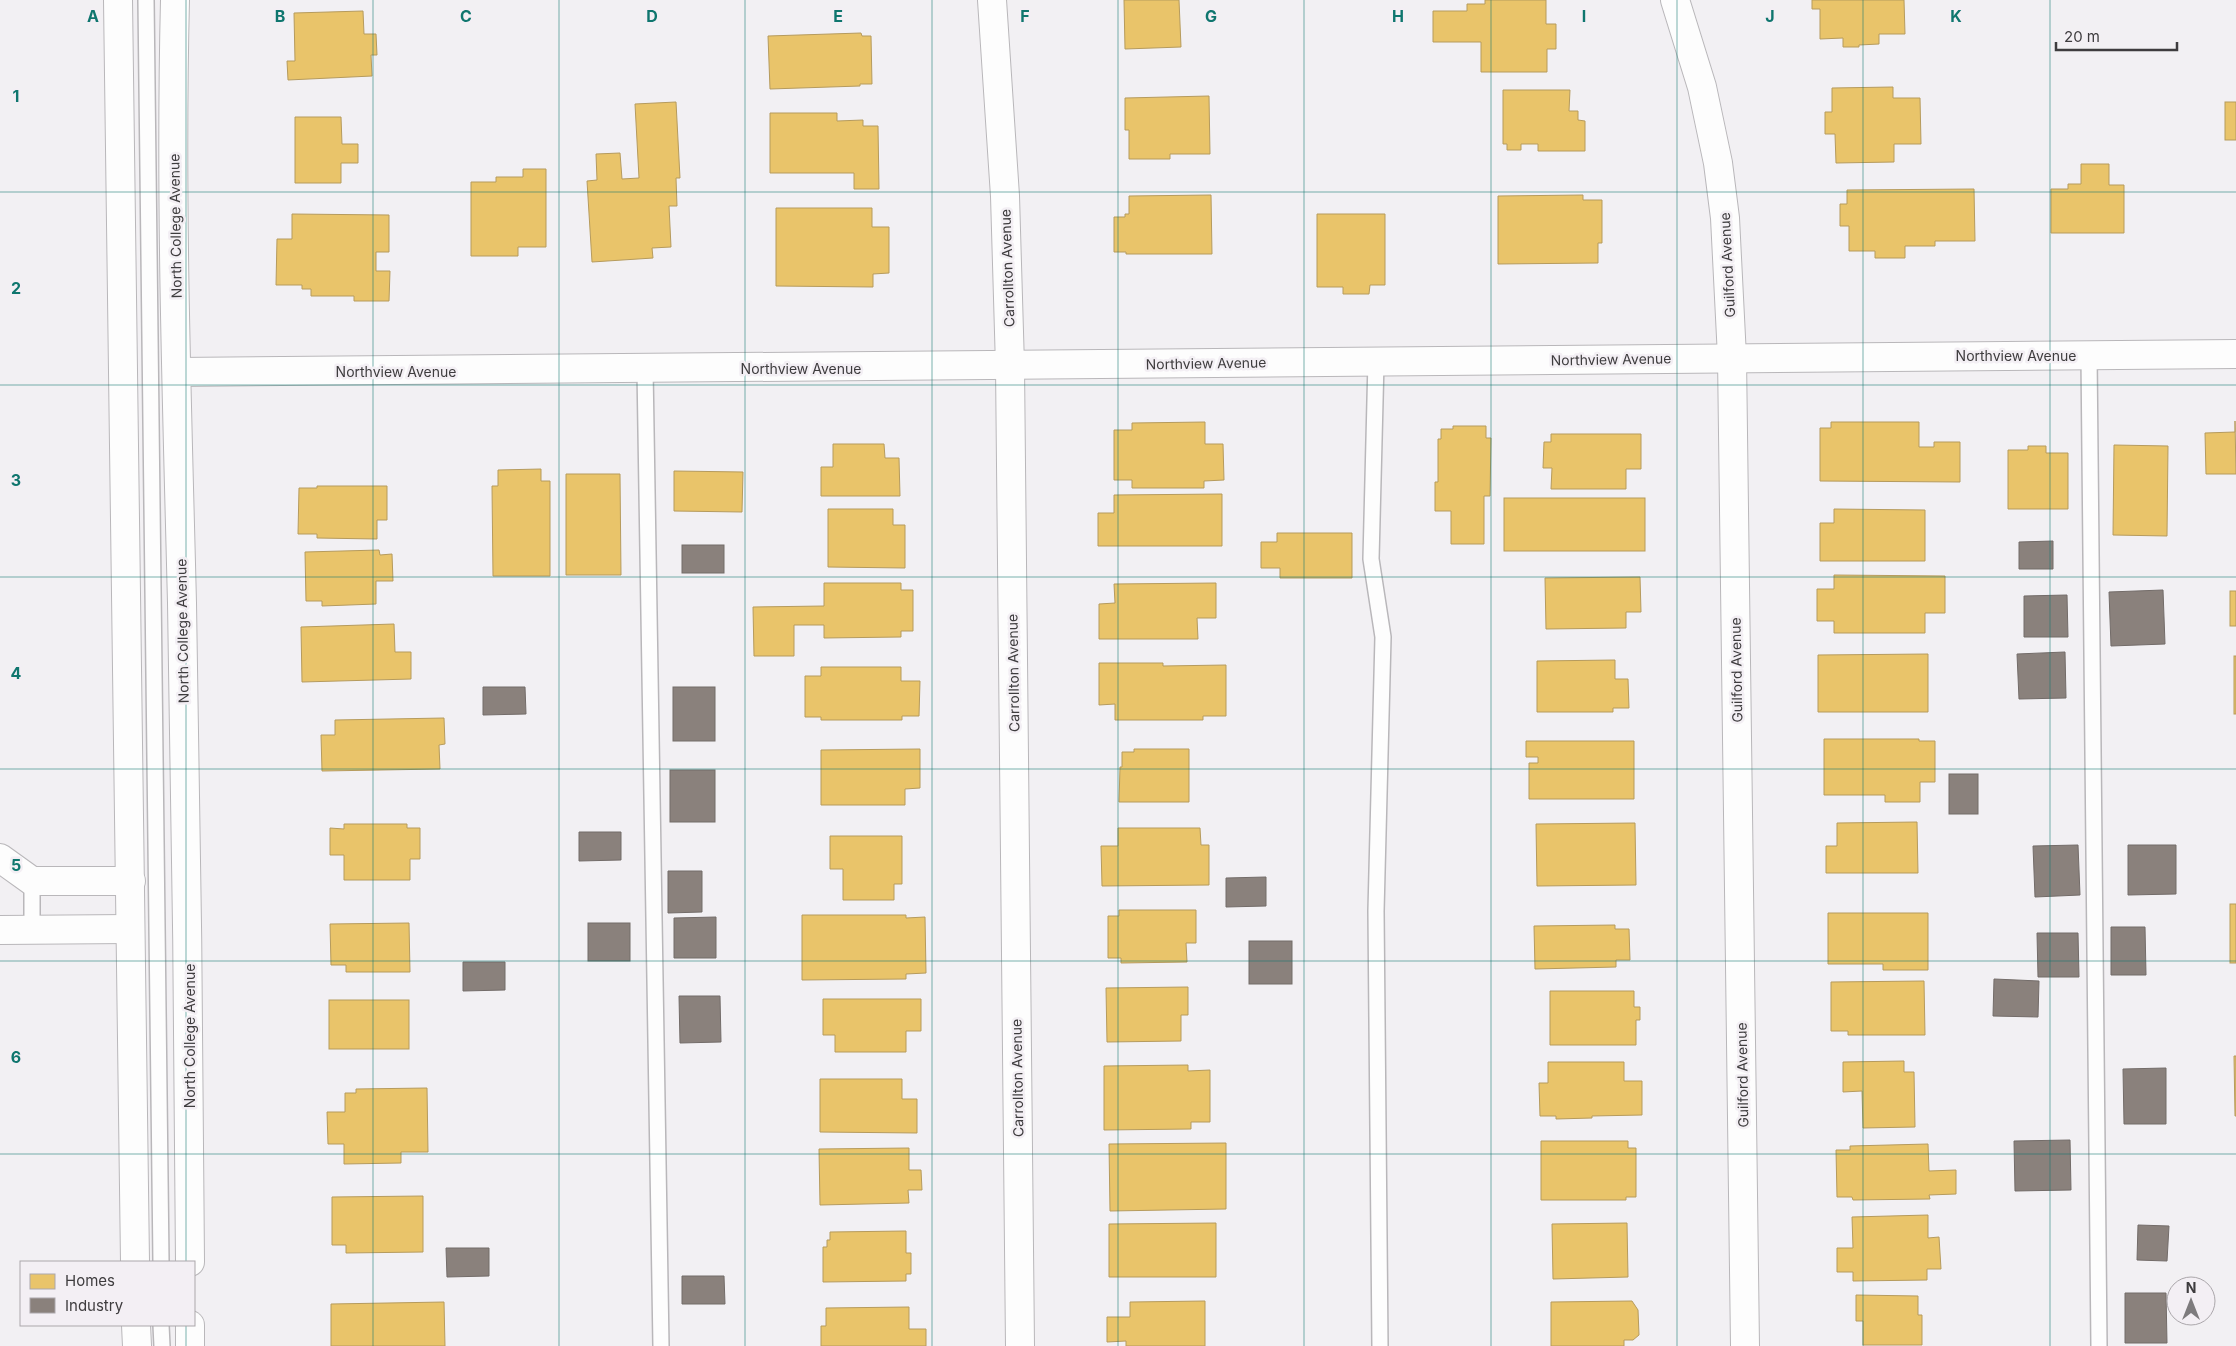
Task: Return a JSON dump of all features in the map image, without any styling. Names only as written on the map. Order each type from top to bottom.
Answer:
[{"type":"street","points":[[118,0],[135,1261]]},
{"type":"street","name":"North College Avenue","points":[[175,0],[177,372],[188,900],[190,1261]]},
{"type":"street","name":"Carrollton Avenue","points":[[992,0],[1005,196],[1010,366],[1020,1346]]},
{"type":"street","name":"Guilford Avenue","points":[[1675,0],[1702,87],[1718,163],[1725,218],[1732,358],[1745,1346]]},
{"type":"street","name":"Northview Avenue","points":[[177,372],[2236,354]]},
{"type":"street","points":[[0,858],[32,881],[131,881]]},
{"type":"street","points":[[0,930],[130,929]]},
{"type":"street","points":[[136,1326],[136,1346]]},
{"type":"street","points":[[190,1326],[190,1346]]},
{"type":"lane","name":"North College Avenue","points":[[146,0],[161,1261]]},
{"type":"lane","points":[[2089,355],[2099,1346]]},
{"type":"lane","points":[[1376,362],[1371,559],[1383,637],[1376,910],[1380,1346]]},
{"type":"lane","points":[[644,369],[661,1346]]},
{"type":"lane","points":[[32,881],[32,929]]},
{"type":"lane","points":[[161,1326],[162,1346]]},
{"type":"building: Homes","points":[[1124,0],[1179,0],[1181,47],[1125,49]]},
{"type":"building: Homes","points":[[1485,0],[1546,0],[1546,24],[1556,24],[1556,49],[1547,49],[1547,72],[1481,72],[1481,42],[1433,42],[1433,11],[1467,11],[1467,4],[1485,4]]},
{"type":"building: Homes","points":[[1812,0],[1904,0],[1905,34],[1879,34],[1879,44],[1859,45],[1859,47],[1843,47],[1843,38],[1820,39],[1820,9],[1812,9]]},
{"type":"building: Homes","points":[[363,11],[364,34],[376,34],[377,55],[371,55],[372,76],[288,80],[287,61],[295,61],[294,13]]},
{"type":"building: Homes","points":[[861,33],[862,36],[871,36],[872,84],[770,89],[768,36]]},
{"type":"building: Homes","points":[[1893,87],[1893,98],[1920,98],[1921,144],[1894,144],[1894,162],[1836,163],[1835,134],[1825,134],[1825,112],[1832,112],[1832,88]]},
{"type":"building: Homes","points":[[1503,90],[1570,90],[1569,111],[1578,111],[1578,120],[1585,121],[1585,151],[1538,151],[1538,144],[1521,144],[1521,150],[1507,150],[1507,144],[1503,144]]},
{"type":"building: Homes","points":[[1209,96],[1210,154],[1170,154],[1170,159],[1129,159],[1129,130],[1125,130],[1125,98]]},
{"type":"building: Homes","points":[[676,102],[680,178],[676,178],[677,206],[669,206],[671,247],[652,248],[653,258],[592,262],[587,181],[597,180],[596,154],[620,153],[622,179],[639,178],[635,104]]},
{"type":"building: Homes","points":[[2225,102],[2236,102],[2236,140],[2225,140]]},
{"type":"building: Homes","points":[[770,113],[837,113],[837,121],[863,120],[863,126],[878,126],[879,189],[854,189],[854,173],[770,173]]},
{"type":"building: Homes","points":[[295,117],[341,117],[342,144],[358,144],[358,163],[341,163],[341,183],[295,183]]},
{"type":"building: Homes","points":[[2081,164],[2109,164],[2109,185],[2124,185],[2124,233],[2051,233],[2051,189],[2068,189],[2068,184],[2081,184]]},
{"type":"building: Homes","points":[[523,169],[546,169],[546,247],[518,247],[518,256],[471,256],[471,182],[496,182],[496,177],[523,177]]},
{"type":"building: Homes","points":[[1974,189],[1975,241],[1935,241],[1935,246],[1905,246],[1905,258],[1875,258],[1875,251],[1849,251],[1849,226],[1840,226],[1840,204],[1847,204],[1847,190]]},
{"type":"building: Homes","points":[[1211,195],[1212,254],[1126,254],[1126,252],[1114,252],[1114,217],[1125,217],[1125,214],[1129,214],[1129,196]]},
{"type":"building: Homes","points":[[1583,195],[1583,200],[1602,200],[1602,243],[1598,243],[1598,263],[1498,264],[1498,196]]},
{"type":"building: Homes","points":[[776,208],[872,208],[872,227],[889,227],[889,273],[873,274],[873,287],[776,286]]},
{"type":"building: Homes","points":[[292,214],[389,215],[389,252],[376,252],[376,271],[390,271],[389,301],[354,301],[354,296],[311,296],[311,289],[302,289],[302,285],[276,285],[277,239],[292,239]]},
{"type":"building: Homes","points":[[1317,214],[1385,214],[1385,285],[1370,285],[1369,294],[1343,294],[1343,287],[1317,287]]},
{"type":"building: Homes","points":[[2235,421],[2236,474],[2206,474],[2205,433],[2235,432]]},
{"type":"building: Homes","points":[[1205,422],[1205,444],[1223,444],[1224,480],[1204,481],[1204,488],[1132,488],[1132,480],[1114,480],[1114,430],[1132,430],[1132,423]]},
{"type":"building: Homes","points":[[1831,422],[1919,422],[1919,447],[1934,447],[1934,442],[1960,442],[1960,482],[1820,481],[1820,428],[1831,428]]},
{"type":"building: Homes","points":[[1453,426],[1486,426],[1486,438],[1491,438],[1490,496],[1484,496],[1484,544],[1451,544],[1451,511],[1435,511],[1435,482],[1438,482],[1438,439],[1441,439],[1441,429],[1453,429]]},
{"type":"building: Homes","points":[[1551,434],[1641,434],[1641,469],[1626,469],[1626,489],[1551,489],[1552,468],[1543,468],[1544,442],[1551,442]]},
{"type":"building: Homes","points":[[833,444],[884,444],[885,458],[899,458],[900,496],[821,496],[821,467],[833,467]]},
{"type":"building: Homes","points":[[2114,445],[2168,446],[2167,536],[2113,535]]},
{"type":"building: Homes","points":[[2028,446],[2046,446],[2046,453],[2068,453],[2068,509],[2008,509],[2008,450],[2028,450]]},
{"type":"building: Homes","points":[[541,469],[541,481],[550,481],[550,576],[493,576],[492,486],[498,486],[498,470]]},
{"type":"building: Homes","points":[[674,471],[743,472],[742,512],[674,511]]},
{"type":"building: Homes","points":[[566,474],[620,474],[621,575],[566,575]]},
{"type":"building: Homes","points":[[317,486],[387,486],[387,520],[377,520],[377,539],[317,538],[317,534],[298,534],[299,488],[317,488]]},
{"type":"building: Homes","points":[[1222,494],[1222,546],[1098,546],[1098,513],[1114,513],[1114,495]]},
{"type":"building: Homes","points":[[1504,498],[1645,498],[1645,551],[1504,551]]},
{"type":"building: Homes","points":[[828,509],[893,509],[893,525],[905,525],[905,568],[828,567]]},
{"type":"building: Homes","points":[[1834,509],[1925,510],[1925,561],[1820,561],[1820,523],[1834,523]]},
{"type":"building: Homes","points":[[1277,533],[1352,533],[1352,578],[1280,578],[1280,568],[1261,568],[1261,542],[1277,542]]},
{"type":"building: Homes","points":[[379,550],[380,555],[392,554],[393,581],[376,581],[376,604],[322,606],[322,601],[306,601],[305,552]]},
{"type":"building: Homes","points":[[1834,575],[1945,576],[1945,613],[1925,613],[1925,633],[1834,633],[1834,621],[1817,621],[1817,589],[1834,589]]},
{"type":"building: Homes","points":[[1640,577],[1641,612],[1626,612],[1626,628],[1546,629],[1545,578]]},
{"type":"building: Homes","points":[[824,583],[901,583],[901,590],[913,590],[913,631],[901,631],[901,637],[824,638],[824,625],[794,625],[794,656],[754,656],[753,607],[824,606]]},
{"type":"building: Homes","points":[[1216,583],[1216,618],[1197,618],[1198,639],[1099,639],[1099,604],[1115,603],[1114,584]]},
{"type":"building: Homes","points":[[2230,591],[2236,591],[2236,626],[2230,626]]},
{"type":"building: Homes","points":[[394,624],[395,652],[411,652],[411,679],[302,682],[301,627]]},
{"type":"building: Homes","points":[[1928,654],[1928,712],[1818,712],[1818,655]]},
{"type":"building: Homes","points":[[2234,656],[2236,656],[2236,714],[2234,714]]},
{"type":"building: Homes","points":[[1615,660],[1615,679],[1628,679],[1629,708],[1613,708],[1613,712],[1537,712],[1537,661]]},
{"type":"building: Homes","points":[[1099,663],[1163,663],[1163,666],[1226,665],[1226,716],[1203,716],[1203,720],[1115,720],[1115,704],[1099,705]]},
{"type":"building: Homes","points":[[821,667],[901,667],[901,681],[920,681],[919,716],[902,716],[902,720],[821,720],[821,717],[805,717],[805,676],[821,676]]},
{"type":"building: Homes","points":[[444,718],[445,744],[439,745],[440,769],[322,771],[321,735],[335,735],[335,720]]},
{"type":"building: Homes","points":[[1824,739],[1919,739],[1919,741],[1935,741],[1935,782],[1920,782],[1920,802],[1885,802],[1885,795],[1824,795]]},
{"type":"building: Homes","points":[[1526,741],[1634,741],[1634,799],[1529,799],[1529,763],[1538,763],[1538,757],[1526,757]]},
{"type":"building: Homes","points":[[920,749],[920,788],[905,789],[905,805],[821,805],[821,750]]},
{"type":"building: Homes","points":[[1134,749],[1189,749],[1189,802],[1119,802],[1122,752],[1134,752]]},
{"type":"building: Homes","points":[[1917,822],[1918,873],[1826,873],[1826,846],[1837,846],[1837,823]]},
{"type":"building: Homes","points":[[1635,823],[1636,885],[1537,886],[1536,824]]},
{"type":"building: Homes","points":[[344,824],[407,824],[407,828],[420,828],[420,859],[410,859],[410,880],[344,880],[344,855],[330,855],[330,828],[344,829]]},
{"type":"building: Homes","points":[[1118,828],[1200,828],[1201,845],[1209,845],[1209,885],[1102,886],[1101,846],[1118,846]]},
{"type":"building: Homes","points":[[830,836],[902,836],[902,884],[894,884],[894,900],[843,900],[843,869],[830,869]]},
{"type":"building: Homes","points":[[2230,904],[2236,904],[2236,963],[2230,963]]},
{"type":"building: Homes","points":[[1119,910],[1196,910],[1196,943],[1186,943],[1187,962],[1121,963],[1121,958],[1108,958],[1108,916],[1119,916]]},
{"type":"building: Homes","points":[[1828,913],[1928,913],[1928,970],[1883,970],[1883,964],[1828,964]]},
{"type":"building: Homes","points":[[802,915],[906,915],[906,918],[925,917],[926,973],[906,974],[906,979],[802,980]]},
{"type":"building: Homes","points":[[409,923],[410,972],[346,972],[346,965],[331,965],[330,924]]},
{"type":"building: Homes","points":[[1615,925],[1615,929],[1629,929],[1630,960],[1616,960],[1616,967],[1535,969],[1534,926]]},
{"type":"building: Homes","points":[[1924,981],[1925,1035],[1848,1035],[1848,1031],[1831,1031],[1831,982]]},
{"type":"building: Homes","points":[[1188,987],[1188,1015],[1181,1015],[1181,1041],[1107,1042],[1106,988]]},
{"type":"building: Homes","points":[[1550,991],[1634,991],[1634,1007],[1640,1007],[1640,1020],[1636,1020],[1636,1045],[1550,1045]]},
{"type":"building: Homes","points":[[823,999],[921,999],[921,1031],[906,1031],[906,1052],[835,1052],[835,1035],[823,1035]]},
{"type":"building: Homes","points":[[329,1000],[409,1000],[409,1049],[329,1049]]},
{"type":"building: Homes","points":[[2234,1056],[2236,1056],[2236,1116],[2235,1116]]},
{"type":"building: Homes","points":[[1904,1061],[1904,1072],[1914,1072],[1915,1127],[1863,1128],[1862,1091],[1843,1092],[1843,1062]]},
{"type":"building: Homes","points":[[1548,1062],[1624,1062],[1624,1081],[1642,1081],[1642,1115],[1556,1119],[1556,1116],[1540,1116],[1539,1083],[1548,1083]]},
{"type":"building: Homes","points":[[1188,1065],[1188,1071],[1210,1070],[1210,1122],[1191,1122],[1191,1129],[1104,1130],[1104,1066]]},
{"type":"building: Homes","points":[[820,1079],[902,1079],[902,1099],[917,1099],[917,1133],[820,1132]]},
{"type":"building: Homes","points":[[427,1088],[428,1152],[401,1152],[401,1163],[344,1164],[344,1144],[328,1144],[327,1112],[345,1112],[345,1093],[356,1093],[356,1089]]},
{"type":"building: Homes","points":[[1541,1141],[1628,1141],[1628,1148],[1636,1148],[1636,1197],[1626,1197],[1626,1200],[1541,1200]]},
{"type":"building: Homes","points":[[1226,1143],[1226,1209],[1110,1211],[1109,1144]]},
{"type":"building: Homes","points":[[1928,1144],[1929,1171],[1956,1170],[1956,1194],[1929,1195],[1930,1199],[1853,1200],[1852,1197],[1837,1197],[1836,1150],[1850,1150],[1850,1146]]},
{"type":"building: Homes","points":[[909,1148],[909,1170],[921,1170],[922,1190],[908,1190],[909,1203],[820,1205],[819,1149]]},
{"type":"building: Homes","points":[[423,1196],[423,1252],[346,1253],[346,1245],[332,1245],[332,1197]]},
{"type":"building: Homes","points":[[1928,1215],[1928,1238],[1939,1237],[1941,1269],[1927,1269],[1927,1280],[1853,1281],[1853,1272],[1837,1272],[1837,1248],[1853,1248],[1852,1217]]},
{"type":"building: Homes","points":[[1216,1223],[1216,1277],[1109,1277],[1109,1224]]},
{"type":"building: Homes","points":[[1627,1223],[1628,1277],[1553,1279],[1552,1224]]},
{"type":"building: Homes","points":[[906,1231],[906,1253],[911,1253],[911,1274],[906,1274],[906,1281],[823,1282],[823,1247],[827,1247],[827,1240],[830,1240],[830,1232]]},
{"type":"building: Homes","points":[[1856,1295],[1918,1296],[1918,1315],[1922,1315],[1922,1345],[1863,1345],[1863,1321],[1856,1321]]},
{"type":"building: Homes","points":[[1205,1301],[1205,1346],[1126,1346],[1126,1341],[1107,1342],[1107,1317],[1130,1317],[1130,1302]]},
{"type":"building: Homes","points":[[1632,1301],[1638,1310],[1639,1335],[1633,1340],[1624,1340],[1624,1346],[1551,1346],[1551,1302]]},
{"type":"building: Homes","points":[[444,1302],[445,1346],[331,1346],[331,1304]]},
{"type":"building: Homes","points":[[909,1307],[909,1329],[926,1329],[926,1346],[821,1346],[821,1326],[826,1326],[826,1308]]},
{"type":"building: Industry","points":[[2053,541],[2053,569],[2019,569],[2019,542]]},
{"type":"building: Industry","points":[[682,545],[724,545],[724,573],[682,573]]},
{"type":"building: Industry","points":[[2163,590],[2165,644],[2111,646],[2109,592]]},
{"type":"building: Industry","points":[[2067,595],[2068,637],[2024,637],[2024,596]]},
{"type":"building: Industry","points":[[2065,652],[2066,698],[2019,699],[2017,654]]},
{"type":"building: Industry","points":[[483,687],[525,687],[526,714],[483,715]]},
{"type":"building: Industry","points":[[673,687],[715,687],[715,741],[673,741]]},
{"type":"building: Industry","points":[[670,770],[715,770],[715,822],[670,822]]},
{"type":"building: Industry","points":[[1949,774],[1978,774],[1978,814],[1949,814]]},
{"type":"building: Industry","points":[[579,832],[621,832],[621,860],[579,861]]},
{"type":"building: Industry","points":[[2078,845],[2080,895],[2035,897],[2033,846]]},
{"type":"building: Industry","points":[[2128,845],[2176,845],[2176,894],[2128,895]]},
{"type":"building: Industry","points":[[668,871],[702,871],[702,912],[668,913]]},
{"type":"building: Industry","points":[[1266,877],[1266,906],[1226,907],[1226,878]]},
{"type":"building: Industry","points":[[716,917],[716,958],[674,958],[674,918]]},
{"type":"building: Industry","points":[[588,923],[630,923],[630,961],[588,961]]},
{"type":"building: Industry","points":[[2111,927],[2145,927],[2146,975],[2111,975]]},
{"type":"building: Industry","points":[[2037,933],[2078,933],[2079,977],[2038,977]]},
{"type":"building: Industry","points":[[1249,941],[1292,941],[1292,984],[1249,984]]},
{"type":"building: Industry","points":[[463,962],[505,962],[505,990],[463,991]]},
{"type":"building: Industry","points":[[1994,979],[2039,981],[2038,1017],[1993,1016]]},
{"type":"building: Industry","points":[[679,996],[720,996],[721,1042],[680,1043]]},
{"type":"building: Industry","points":[[2166,1068],[2166,1124],[2124,1124],[2123,1069]]},
{"type":"building: Industry","points":[[2070,1140],[2071,1190],[2015,1191],[2014,1141]]},
{"type":"building: Industry","points":[[2138,1225],[2169,1226],[2167,1261],[2137,1260]]},
{"type":"building: Industry","points":[[446,1248],[489,1248],[489,1276],[447,1277]]},
{"type":"building: Industry","points":[[682,1276],[724,1276],[725,1304],[682,1304]]},
{"type":"building: Industry","points":[[2125,1293],[2166,1293],[2167,1343],[2125,1343]]}]
